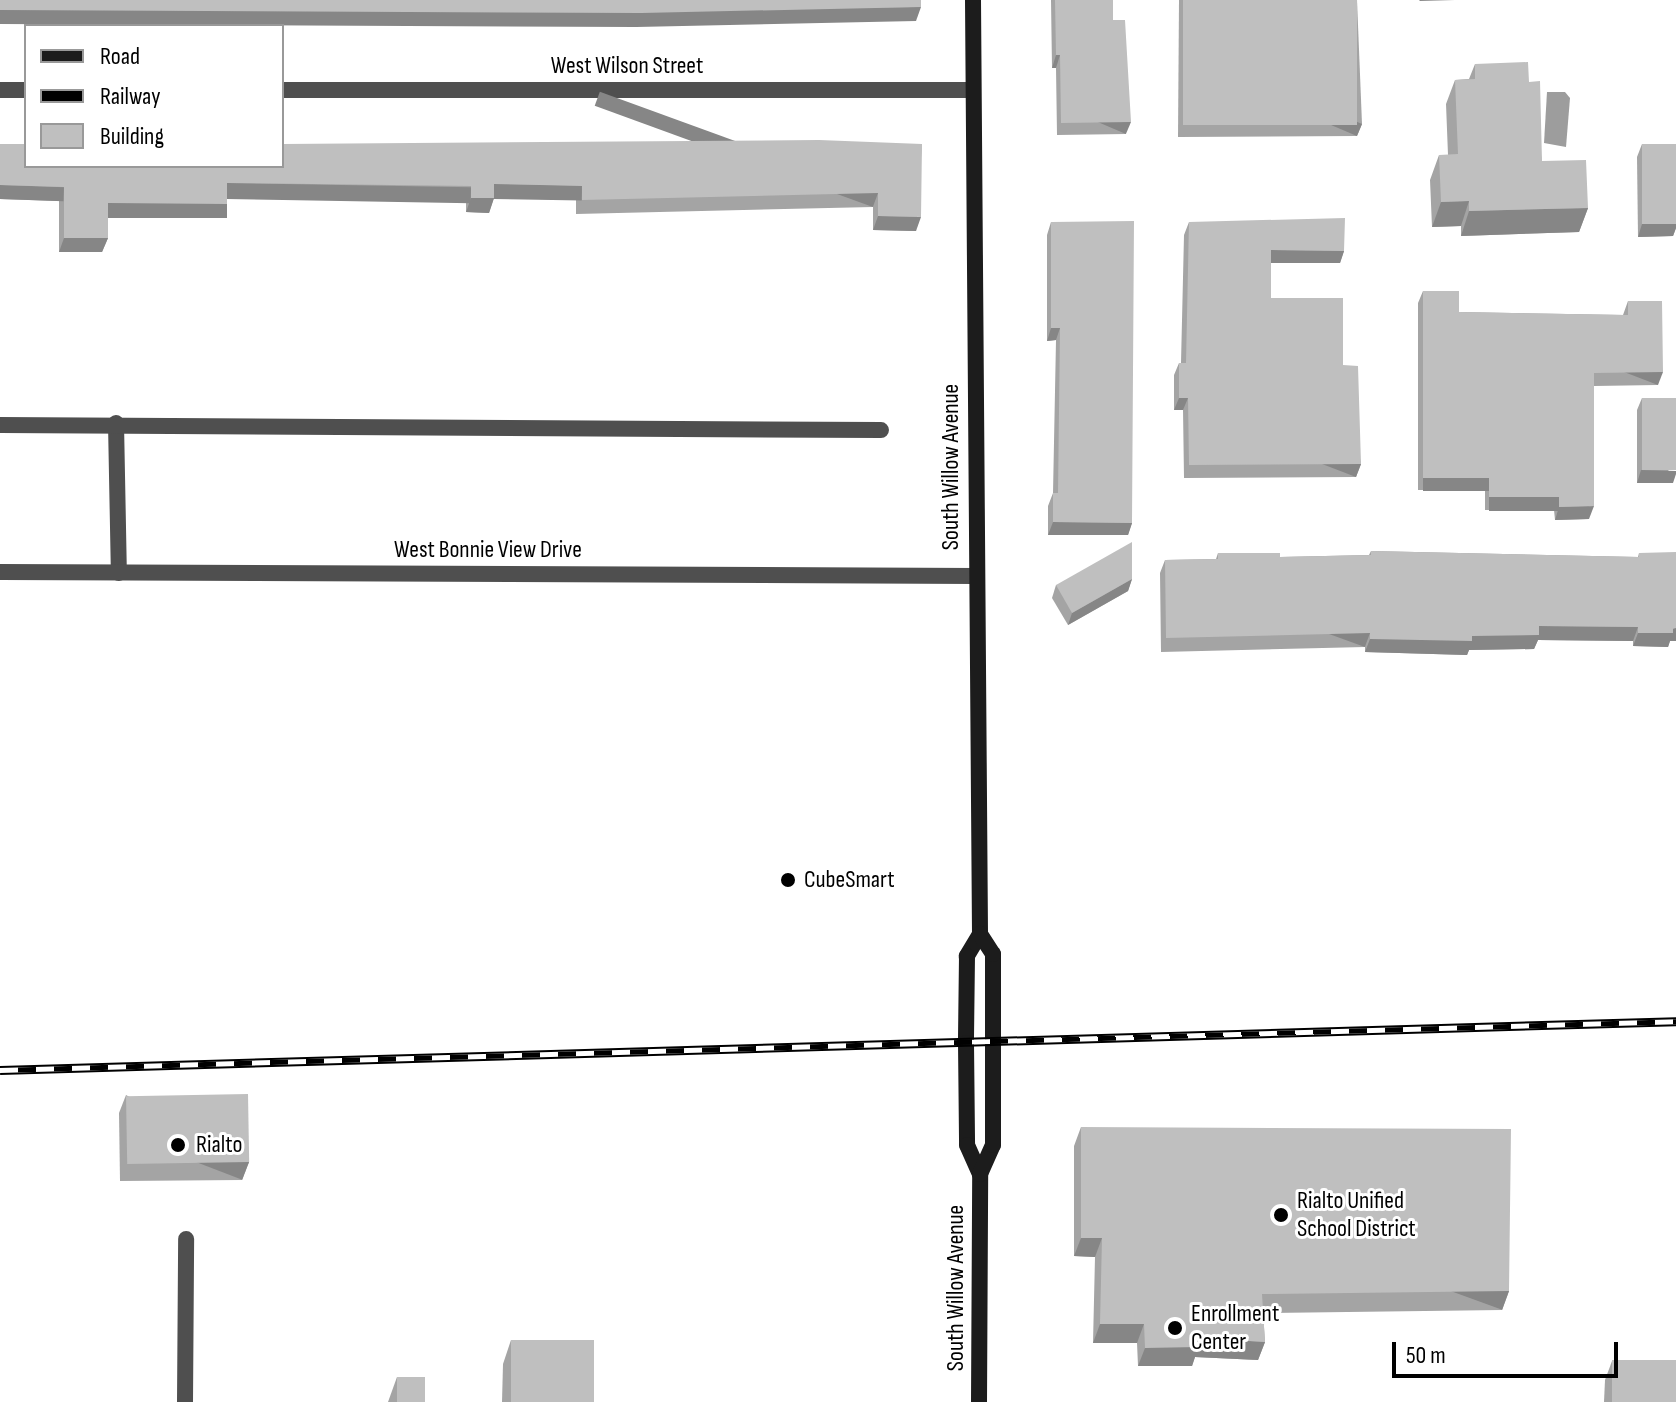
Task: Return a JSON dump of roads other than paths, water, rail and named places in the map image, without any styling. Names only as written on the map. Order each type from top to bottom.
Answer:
[{"type":"street","name":"South Willow Avenue","points":[[973,0],[980,934],[967,956],[966,1043],[967,1145],[980,1174]]},
{"type":"street","points":[[0,90],[24,90]]},
{"type":"street","name":"West Wilson Street","points":[[284,90],[972,90]]},
{"type":"street","points":[[0,425],[116,423],[881,430]]},
{"type":"street","points":[[116,423],[119,573]]},
{"type":"street","name":"West Bonnie View Drive","points":[[0,572],[976,576]]},
{"type":"street","name":"South Willow Avenue","points":[[979,1402],[980,1174],[993,1145],[993,954],[980,934]]},
{"type":"street","points":[[185,1402],[186,1239]]},
{"type":"railway","points":[[0,1070],[1676,1021]]},
{"type":"place","name":"CubeSmart","points":[[788,880]]},
{"type":"place","name":"Rialto","points":[[178,1145]]},
{"type":"place","name":"Rialto Unified School District","points":[[1281,1215]]},
{"type":"place","name":"Enrollment Center","points":[[1175,1328]]}]
